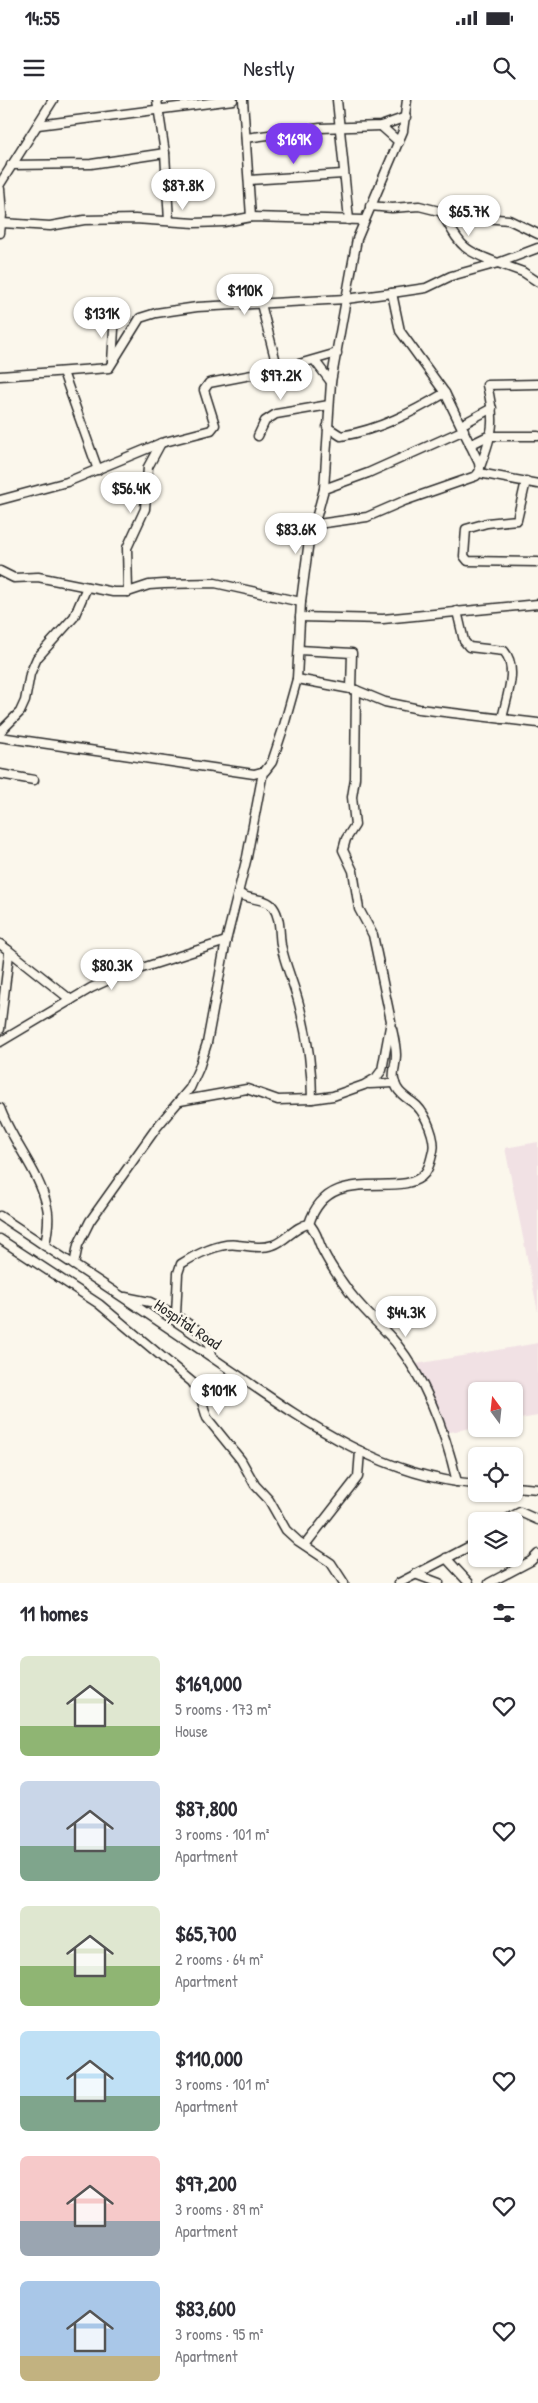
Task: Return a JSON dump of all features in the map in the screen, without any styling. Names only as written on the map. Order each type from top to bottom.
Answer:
[{"type":"street","points":[[0,184],[53,100]]},
{"type":"street","points":[[157,100],[160,109],[165,153],[169,221]]},
{"type":"street","points":[[38,125],[233,100]]},
{"type":"street","points":[[243,100],[251,217]]},
{"type":"street","points":[[337,100],[349,220]]},
{"type":"street","points":[[0,737],[254,774],[263,772],[269,767],[277,748],[297,679],[301,602],[311,525],[317,515],[324,489],[331,382],[357,239],[363,220],[399,142],[406,117],[407,100]]},
{"type":"street","points":[[246,138],[306,129],[381,126],[406,117]]},
{"type":"street","points":[[381,126],[399,142]]},
{"type":"street","points":[[11,165],[91,164],[165,153]]},
{"type":"street","points":[[249,180],[343,174]]},
{"type":"street","points":[[0,189],[2,223],[0,233]]},
{"type":"street","points":[[370,206],[392,208],[419,206],[459,216],[509,220],[538,234]]},
{"type":"street","points":[[441,212],[460,245],[479,256],[523,272],[538,282]]},
{"type":"street","points":[[2,223],[50,226],[84,220],[224,222],[251,217],[363,220]]},
{"type":"street","points":[[0,376],[104,369],[112,364],[140,318],[156,312],[197,307],[346,299],[426,288],[451,276],[498,263],[538,248]]},
{"type":"street","points":[[392,293],[400,331],[445,393],[480,470]]},
{"type":"street","points":[[261,304],[278,370]]},
{"type":"street","points":[[112,364],[114,328],[118,317]]},
{"type":"street","points":[[0,500],[67,482],[161,443],[214,428],[215,425],[204,390],[209,383],[278,370],[315,361],[337,353]]},
{"type":"street","points":[[315,361],[331,382]]},
{"type":"street","points":[[63,372],[98,470]]},
{"type":"street","points":[[480,470],[492,436],[492,408],[487,385],[538,384]]},
{"type":"street","points":[[327,427],[341,436],[371,430],[411,412],[445,393]]},
{"type":"street","points":[[258,436],[266,421],[276,414],[329,406]]},
{"type":"street","points":[[324,489],[384,467],[462,427],[492,408]]},
{"type":"street","points":[[470,445],[492,436],[538,436]]},
{"type":"street","points":[[128,592],[127,548],[145,508],[150,459],[161,443]]},
{"type":"street","points":[[142,451],[150,459]]},
{"type":"street","points":[[311,525],[368,517],[480,470],[538,484]]},
{"type":"street","points":[[526,481],[517,520],[487,523],[466,529],[464,556],[468,561],[538,562]]},
{"type":"street","points":[[0,571],[14,578],[38,577],[87,587],[128,592],[149,585],[214,583],[301,602]]},
{"type":"street","points":[[0,732],[20,712],[25,701],[30,674],[37,658],[74,617],[87,587]]},
{"type":"street","points":[[300,617],[384,619],[538,604]]},
{"type":"street","points":[[457,611],[464,641],[469,647],[504,651],[510,659],[512,669],[502,719]]},
{"type":"street","points":[[299,650],[352,653],[355,778],[352,797],[355,825],[346,839],[343,850],[353,871],[359,909],[373,935],[391,1021],[396,1058],[393,1071],[395,1083],[402,1094],[418,1106],[432,1134],[434,1147],[427,1171],[421,1177],[403,1183],[350,1187],[336,1190],[312,1212],[309,1224]]},
{"type":"street","points":[[297,679],[353,690],[385,702],[419,709],[538,723]]},
{"type":"street","points":[[74,1265],[78,1245],[90,1221],[157,1127],[190,1088],[200,1068],[207,1043],[226,941],[263,772]]},
{"type":"street","points":[[0,774],[34,780]]},
{"type":"street","points":[[238,893],[247,899],[268,903],[273,907],[278,917],[281,945],[305,1031],[312,1071],[312,1099]]},
{"type":"street","points":[[0,1042],[71,1000],[117,976],[226,941]]},
{"type":"street","points":[[0,944],[71,1000]]},
{"type":"street","points":[[0,1030],[8,950]]},
{"type":"street","points":[[180,1101],[247,1089],[278,1100],[312,1099],[333,1096],[364,1085],[376,1078],[382,1070],[391,1021]]},
{"type":"street","points":[[364,1085],[395,1083]]},
{"type":"street","points":[[0,1108],[42,1190],[48,1207],[45,1246]]},
{"type":"street","name":"Hospital Road","points":[[0,1216],[326,1432],[360,1450],[415,1474],[468,1483]]},
{"type":"street","points":[[176,1315],[180,1264],[226,1246],[237,1244],[254,1248],[271,1246],[282,1241],[302,1226],[309,1224]]},
{"type":"street","points":[[309,1224],[313,1228],[322,1251],[346,1288],[396,1343],[411,1366],[443,1433],[458,1482]]},
{"type":"street","points":[[0,1239],[99,1304],[192,1382],[199,1392],[207,1418],[246,1468],[286,1530],[331,1563],[344,1583]]},
{"type":"street","points":[[123,1297],[150,1302],[176,1315],[202,1333],[208,1340],[211,1356]]},
{"type":"street","points":[[305,1545],[358,1477],[360,1450]]},
{"type":"street","points":[[523,1488],[538,1489]]},
{"type":"street","points":[[523,1513],[538,1520]]},
{"type":"street","points":[[399,1583],[468,1547]]},
{"type":"street","points":[[489,1583],[531,1561],[538,1554]]},
{"type":"street","points":[[446,1558],[469,1583]]},
{"type":"street","points":[[415,1574],[439,1583]]},
{"type":"shaded area","points":[[538,1142],[538,1312],[505,1148]]},
{"type":"shaded area","points":[[538,1343],[538,1416],[523,1418],[523,1382],[468,1382],[468,1429],[445,1433],[416,1364]]}]
